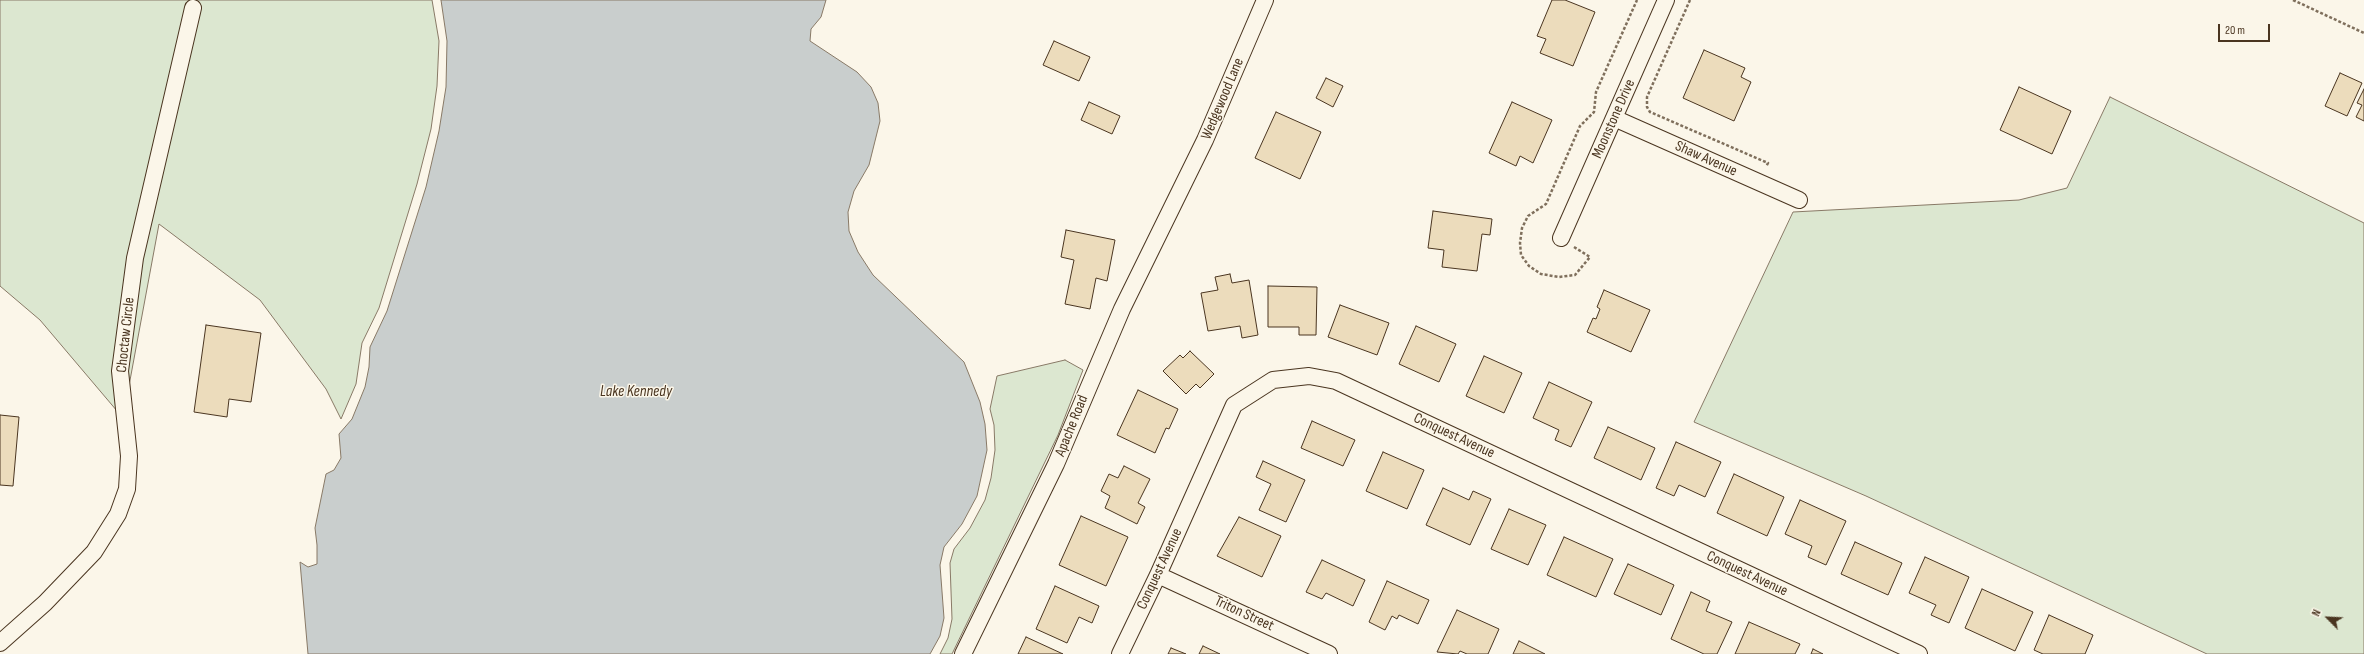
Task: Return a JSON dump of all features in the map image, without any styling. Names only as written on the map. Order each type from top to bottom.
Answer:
[{"type":"street","name":"Wedgewood Lane","points":[[1178,196],[1205,140],[1265,0]]},
{"type":"street","name":"Moonstone Drive","points":[[1561,238],[1666,0]]},
{"type":"street","name":"Choctaw Circle","points":[[0,643],[44,603],[94,552],[118,514],[127,489],[130,456],[120,371],[135,258],[193,8]]},
{"type":"street","name":"Shaw Avenue","points":[[1614,118],[1798,200]]},
{"type":"street","name":"Apache Road","points":[[963,654],[1056,464],[1122,309],[1178,196]]},
{"type":"street","name":"Conquest Avenue","points":[[1120,654],[1158,575],[1234,405],[1273,380],[1309,376],[1336,381],[1919,654]]},
{"type":"street","name":"Triton Street","points":[[1158,575],[1329,654]]},
{"type":"path","points":[[1690,0],[1648,97],[1647,107],[1650,112],[1768,163],[1760,182]]},
{"type":"path","points":[[2293,0],[2364,33]]},
{"type":"green space","points":[[0,0],[432,0],[439,41],[437,86],[431,129],[417,184],[379,308],[362,343],[356,384],[341,419],[326,389],[260,300],[159,224],[123,418],[40,320],[0,286]]},
{"type":"green space","points":[[2110,97],[2364,223],[2364,654],[2207,654],[1866,496],[1694,422],[1793,212],[2019,200],[2067,188]]},
{"type":"green space","points":[[1065,360],[1083,370],[1058,435],[952,654],[940,654],[948,638],[952,619],[950,563],[954,549],[970,528],[985,500],[991,478],[995,450],[994,425],[990,409],[997,376]]},
{"type":"water","name":"Lake Kennedy","points":[[441,0],[826,0],[821,17],[811,29],[810,41],[857,72],[871,87],[878,103],[880,121],[869,165],[854,191],[848,212],[849,231],[858,252],[873,275],[964,362],[980,402],[985,424],[987,450],[977,496],[962,524],[944,547],[940,565],[944,618],[940,636],[930,654],[308,654],[300,562],[308,567],[317,564],[315,528],[326,474],[334,470],[341,458],[339,434],[352,419],[365,387],[369,367],[370,347],[387,311],[426,187],[439,131],[446,87],[447,41]]},
{"type":"building","points":[[1552,0],[1565,0],[1595,12],[1573,66],[1540,53],[1546,39],[1537,36]]},
{"type":"building","points":[[1054,41],[1090,57],[1079,81],[1043,65]]},
{"type":"building","points":[[1704,50],[1745,68],[1741,77],[1751,82],[1734,121],[1683,98]]},
{"type":"building","points":[[2340,73],[2362,83],[2347,116],[2325,106]]},
{"type":"building","points":[[1326,78],[1343,86],[1333,107],[1316,98]]},
{"type":"building","points":[[2019,87],[2071,111],[2052,154],[2000,130]]},
{"type":"building","points":[[2364,89],[2364,121],[2356,117],[2362,105],[2357,103]]},
{"type":"building","points":[[1089,102],[1120,116],[1112,134],[1081,120]]},
{"type":"building","points":[[1512,102],[1552,120],[1533,163],[1520,156],[1516,166],[1489,153]]},
{"type":"building","points":[[1276,112],[1321,132],[1300,179],[1255,158]]},
{"type":"building","points":[[1433,211],[1492,219],[1490,235],[1482,234],[1477,271],[1442,267],[1444,250],[1428,248]]},
{"type":"building","points":[[1066,230],[1115,240],[1107,281],[1096,278],[1090,309],[1065,304],[1074,260],[1061,257]]},
{"type":"building","points":[[1230,274],[1232,283],[1249,280],[1258,335],[1242,338],[1240,326],[1208,331],[1201,293],[1218,290],[1215,277]]},
{"type":"building","points":[[1268,286],[1317,287],[1316,335],[1299,335],[1299,327],[1268,327]]},
{"type":"building","points":[[1604,290],[1650,310],[1631,352],[1587,332],[1593,318],[1596,319],[1600,309],[1597,307]]},
{"type":"building","points":[[1340,305],[1389,323],[1377,355],[1328,337]]},
{"type":"building","points":[[206,325],[261,333],[251,402],[229,399],[227,417],[194,412]]},
{"type":"building","points":[[1416,326],[1456,344],[1439,382],[1399,364]]},
{"type":"building","points":[[1190,351],[1214,374],[1200,388],[1196,384],[1186,394],[1163,371],[1180,355],[1183,358]]},
{"type":"building","points":[[1484,356],[1522,373],[1504,413],[1466,396]]},
{"type":"building","points":[[1549,382],[1592,402],[1571,447],[1555,440],[1559,430],[1533,418]]},
{"type":"building","points":[[1138,390],[1178,409],[1169,429],[1166,428],[1155,453],[1117,435]]},
{"type":"building","points":[[0,415],[19,417],[13,486],[0,485]]},
{"type":"building","points":[[1312,421],[1355,440],[1343,466],[1301,448]]},
{"type":"building","points":[[1608,427],[1655,448],[1641,480],[1594,458]]},
{"type":"building","points":[[1676,442],[1721,462],[1705,497],[1679,485],[1674,496],[1656,488]]},
{"type":"building","points":[[1383,452],[1424,470],[1407,509],[1366,491]]},
{"type":"building","points":[[1263,461],[1305,480],[1286,522],[1259,510],[1271,484],[1256,477]]},
{"type":"building","points":[[1124,466],[1150,479],[1138,503],[1145,507],[1137,524],[1105,508],[1110,496],[1101,491],[1109,474],[1118,478]]},
{"type":"building","points":[[1734,474],[1784,497],[1767,536],[1717,513]]},
{"type":"building","points":[[1443,488],[1469,500],[1473,491],[1491,499],[1470,545],[1426,525]]},
{"type":"building","points":[[1800,500],[1846,521],[1826,565],[1808,557],[1812,546],[1785,534]]},
{"type":"building","points":[[1509,509],[1546,525],[1528,565],[1491,549]]},
{"type":"building","points":[[1081,516],[1128,537],[1106,586],[1059,565]]},
{"type":"building","points":[[1239,517],[1281,536],[1262,577],[1217,556]]},
{"type":"building","points":[[1564,537],[1613,559],[1596,597],[1547,575]]},
{"type":"building","points":[[1855,542],[1902,563],[1888,595],[1841,574]]},
{"type":"building","points":[[1925,557],[1969,577],[1949,623],[1931,615],[1936,605],[1909,593]]},
{"type":"building","points":[[1322,560],[1365,580],[1353,606],[1326,593],[1322,599],[1306,592]]},
{"type":"building","points":[[1628,564],[1674,585],[1661,615],[1614,594]]},
{"type":"building","points":[[1387,581],[1429,600],[1418,624],[1399,615],[1397,619],[1392,616],[1385,630],[1369,622]]},
{"type":"building","points":[[1055,586],[1099,606],[1092,623],[1079,617],[1067,643],[1036,629]]},
{"type":"building","points":[[1982,589],[2033,612],[2015,651],[1965,628]]},
{"type":"building","points":[[1691,592],[1710,601],[1706,611],[1732,622],[1717,654],[1704,654],[1671,639]]},
{"type":"building","points":[[1457,610],[1499,629],[1488,654],[1467,654],[1460,651],[1458,654],[1437,652]]},
{"type":"building","points":[[2049,615],[2093,635],[2085,654],[2043,654],[2034,650]]},
{"type":"building","points":[[1749,622],[1800,644],[1795,654],[1735,654]]},
{"type":"building","points":[[1026,637],[1063,654],[1018,654]]},
{"type":"building","points":[[1519,641],[1545,654],[1513,654]]},
{"type":"building","points":[[1203,646],[1220,654],[1199,654]]},
{"type":"building","points":[[1171,648],[1186,654],[1168,654]]},
{"type":"building","points":[[1813,649],[1823,654],[1811,654]]}]
